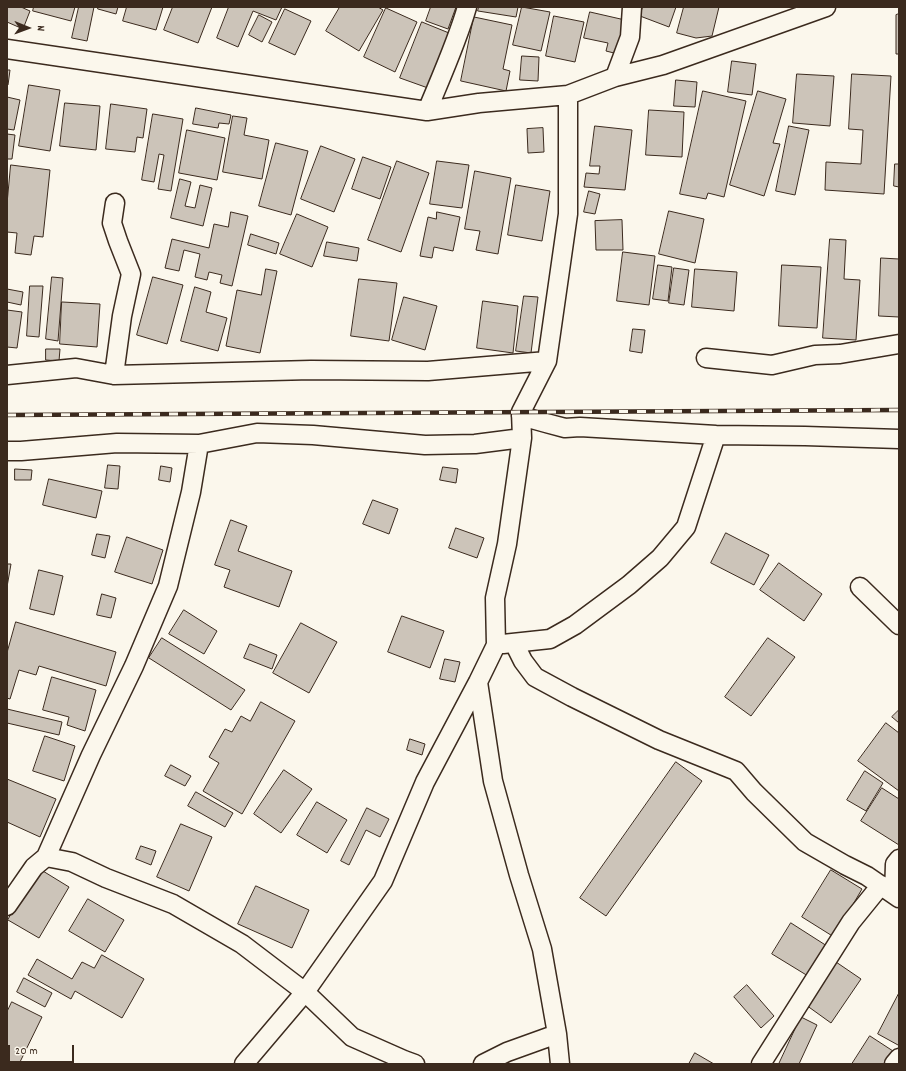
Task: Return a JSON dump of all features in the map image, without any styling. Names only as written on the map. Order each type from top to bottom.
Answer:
[{"type":"street","points":[[427,111],[467,7]]},
{"type":"street","points":[[615,77],[630,37],[632,7]]},
{"type":"street","points":[[7,49],[427,111],[479,102],[568,95],[615,77],[663,65],[826,7]]},
{"type":"street","points":[[244,1064],[305,992],[383,881],[425,782],[496,645],[495,598],[507,544],[522,438],[521,412],[547,361],[568,214],[568,95]]},
{"type":"street","points":[[114,375],[122,316],[131,274],[112,223],[115,203]]},
{"type":"street","points":[[706,358],[772,365],[815,355],[840,354],[899,344]]},
{"type":"street","points":[[7,375],[76,368],[114,375],[311,370],[428,371],[547,361]]},
{"type":"street","points":[[521,416],[565,428],[716,435],[899,439]]},
{"type":"street","points":[[7,451],[117,443],[199,444],[257,433],[313,435],[425,445],[475,444],[522,438]]},
{"type":"street","points":[[496,645],[550,639],[575,625],[629,585],[660,558],[686,527],[716,435]]},
{"type":"street","points":[[7,906],[34,867],[46,857],[90,755],[134,666],[168,586],[191,492],[199,444]]},
{"type":"street","points":[[860,586],[899,625]]},
{"type":"street","points":[[514,643],[523,661],[535,677],[572,698],[659,740],[736,771],[754,792],[805,842],[867,876],[891,892]]},
{"type":"street","points":[[478,682],[492,781],[542,948],[557,1034],[560,1064]]},
{"type":"street","points":[[46,857],[72,862],[106,878],[173,904],[242,944],[305,992],[352,1037],[415,1064]]},
{"type":"street","points":[[761,1064],[851,922],[891,892],[895,864],[899,859]]},
{"type":"street","points":[[483,1064],[507,1052],[557,1034]]},
{"type":"street","points":[[894,1064],[899,1058]]},
{"type":"building","points":[[7,7],[21,7],[30,11],[23,29],[7,22]]},
{"type":"building","points":[[34,7],[75,7],[71,21],[33,11]]},
{"type":"building","points":[[79,7],[94,7],[87,41],[72,38]]},
{"type":"building","points":[[98,7],[118,7],[116,14],[98,9]]},
{"type":"building","points":[[127,7],[163,7],[156,30],[123,21]]},
{"type":"building","points":[[173,7],[212,7],[198,43],[164,30]]},
{"type":"building","points":[[229,7],[282,7],[276,20],[253,11],[238,47],[217,38]]},
{"type":"building","points":[[340,7],[378,7],[383,10],[359,51],[326,31]]},
{"type":"building","points":[[431,7],[456,7],[448,29],[426,21]]},
{"type":"building","points":[[479,7],[518,7],[516,17],[478,11]]},
{"type":"building","points":[[522,7],[550,12],[541,51],[513,45]]},
{"type":"building","points":[[643,7],[676,7],[669,27],[640,16]]},
{"type":"building","points":[[684,7],[719,7],[712,36],[696,38],[677,33]]},
{"type":"building","points":[[386,8],[417,22],[395,72],[364,57]]},
{"type":"building","points":[[285,9],[311,21],[295,55],[269,43]]},
{"type":"building","points":[[590,12],[625,20],[618,54],[606,51],[608,43],[584,38]]},
{"type":"building","points":[[899,14],[899,54],[896,54],[896,15]]},
{"type":"building","points":[[259,15],[272,22],[262,42],[249,35]]},
{"type":"building","points":[[554,16],[584,22],[575,62],[546,56]]},
{"type":"building","points":[[474,17],[512,25],[503,69],[510,71],[506,91],[461,81]]},
{"type":"building","points":[[422,22],[449,33],[428,88],[400,78]]},
{"type":"building","points":[[522,56],[539,57],[538,81],[520,80]]},
{"type":"building","points":[[732,61],[756,64],[752,95],[728,92]]},
{"type":"building","points":[[7,70],[10,70],[8,85],[7,85]]},
{"type":"building","points":[[797,74],[834,76],[830,126],[793,123]]},
{"type":"building","points":[[852,74],[891,76],[884,194],[825,190],[826,162],[861,164],[863,130],[849,129]]},
{"type":"building","points":[[676,80],[697,82],[695,107],[674,106]]},
{"type":"building","points":[[29,85],[60,90],[50,151],[19,146]]},
{"type":"building","points":[[703,91],[746,101],[724,197],[708,193],[706,199],[680,194]]},
{"type":"building","points":[[758,91],[786,99],[773,143],[780,144],[764,196],[730,185]]},
{"type":"building","points":[[7,97],[20,100],[14,130],[7,129]]},
{"type":"building","points":[[65,103],[100,106],[96,150],[60,146]]},
{"type":"building","points":[[111,104],[147,109],[143,138],[137,137],[135,152],[106,149]]},
{"type":"building","points":[[196,108],[231,115],[229,124],[219,123],[218,128],[193,124]]},
{"type":"building","points":[[649,110],[684,112],[682,157],[646,155]]},
{"type":"building","points":[[153,114],[183,119],[171,191],[158,189],[164,155],[159,154],[154,182],[142,180]]},
{"type":"building","points":[[233,116],[247,118],[244,135],[269,140],[262,179],[223,172]]},
{"type":"building","points":[[595,126],[632,130],[625,190],[584,187],[586,173],[599,174],[600,166],[590,166]]},
{"type":"building","points":[[789,126],[809,130],[795,195],[776,191]]},
{"type":"building","points":[[543,128],[544,152],[528,153],[527,129]]},
{"type":"building","points":[[187,130],[225,138],[217,180],[179,173]]},
{"type":"building","points":[[7,134],[15,135],[12,159],[7,159]]},
{"type":"building","points":[[276,143],[308,151],[291,215],[259,206]]},
{"type":"building","points":[[321,146],[355,159],[334,212],[301,199]]},
{"type":"building","points":[[363,157],[391,167],[380,199],[352,189]]},
{"type":"building","points":[[397,161],[429,173],[401,252],[368,240]]},
{"type":"building","points":[[437,161],[469,165],[462,208],[430,204]]},
{"type":"building","points":[[895,164],[899,164],[899,187],[894,186]]},
{"type":"building","points":[[11,165],[50,170],[43,237],[34,236],[31,255],[15,253],[17,233],[7,232],[7,204]]},
{"type":"building","points":[[475,171],[511,178],[498,254],[476,250],[480,231],[465,229]]},
{"type":"building","points":[[180,179],[191,182],[185,206],[195,208],[200,185],[212,188],[203,226],[171,218]]},
{"type":"building","points":[[516,185],[550,191],[542,241],[508,235]]},
{"type":"building","points":[[589,191],[600,194],[595,214],[584,212]]},
{"type":"building","points":[[669,211],[704,219],[695,263],[659,254]]},
{"type":"building","points":[[231,212],[248,216],[232,286],[220,283],[222,275],[209,272],[207,280],[195,277],[200,254],[184,250],[179,271],[165,268],[172,239],[209,248],[214,224],[228,227]]},
{"type":"building","points":[[437,212],[460,217],[453,251],[434,247],[432,258],[420,256],[428,217],[436,219]]},
{"type":"building","points":[[297,214],[328,227],[312,267],[280,254]]},
{"type":"building","points":[[622,220],[623,250],[596,250],[595,221]]},
{"type":"building","points":[[251,234],[279,243],[276,254],[248,245]]},
{"type":"building","points":[[830,239],[846,240],[844,279],[860,280],[856,340],[823,338]]},
{"type":"building","points":[[327,242],[359,248],[357,261],[324,256]]},
{"type":"building","points":[[623,252],[655,256],[649,305],[617,301]]},
{"type":"building","points":[[881,258],[899,259],[899,317],[879,316]]},
{"type":"building","points":[[658,265],[672,267],[668,301],[653,299]]},
{"type":"building","points":[[782,265],[821,267],[817,328],[779,326]]},
{"type":"building","points":[[674,268],[689,270],[684,305],[669,303]]},
{"type":"building","points":[[266,269],[277,271],[260,353],[226,346],[237,290],[261,295]]},
{"type":"building","points":[[695,269],[737,272],[734,311],[692,307]]},
{"type":"building","points":[[52,277],[63,278],[58,341],[46,339]]},
{"type":"building","points":[[153,277],[183,285],[167,344],[137,335]]},
{"type":"building","points":[[359,279],[397,283],[389,341],[351,336]]},
{"type":"building","points":[[30,286],[43,286],[39,337],[27,336]]},
{"type":"building","points":[[195,287],[211,292],[206,312],[227,318],[218,351],[181,341]]},
{"type":"building","points":[[7,289],[23,292],[21,305],[7,302]]},
{"type":"building","points":[[524,296],[538,297],[531,353],[516,351]]},
{"type":"building","points":[[404,297],[437,306],[425,350],[392,340]]},
{"type":"building","points":[[483,301],[518,306],[513,353],[477,348]]},
{"type":"building","points":[[62,302],[100,304],[97,347],[60,344]]},
{"type":"building","points":[[7,310],[22,312],[17,348],[7,347]]},
{"type":"building","points":[[633,329],[645,330],[642,353],[630,351]]},
{"type":"building","points":[[46,349],[60,349],[59,361],[46,360]]},
{"type":"building","points":[[108,465],[120,466],[118,489],[105,488]]},
{"type":"building","points":[[161,466],[172,468],[170,482],[159,480]]},
{"type":"building","points":[[443,467],[458,469],[456,483],[440,480]]},
{"type":"building","points":[[15,469],[32,470],[31,480],[15,480]]},
{"type":"building","points":[[49,479],[102,491],[96,518],[43,505]]},
{"type":"building","points":[[373,500],[398,509],[389,534],[363,524]]},
{"type":"building","points":[[231,520],[247,526],[238,551],[292,571],[279,607],[224,587],[230,570],[215,565]]},
{"type":"building","points":[[456,528],[484,538],[477,558],[449,548]]},
{"type":"building","points":[[726,533],[769,555],[754,585],[711,563]]},
{"type":"building","points":[[97,534],[110,536],[105,558],[92,555]]},
{"type":"building","points":[[127,537],[163,550],[152,584],[115,572]]},
{"type":"building","points":[[779,563],[822,594],[804,621],[760,590]]},
{"type":"building","points":[[7,564],[11,564],[7,587]]},
{"type":"building","points":[[39,570],[63,576],[54,615],[30,609]]},
{"type":"building","points":[[102,594],[116,598],[111,618],[97,615]]},
{"type":"building","points":[[184,610],[217,631],[204,654],[169,634]]},
{"type":"building","points":[[402,616],[444,631],[430,668],[388,652]]},
{"type":"building","points":[[16,622],[116,652],[106,686],[39,666],[36,675],[19,670],[10,699],[7,698],[7,653]]},
{"type":"building","points":[[301,623],[337,642],[309,693],[273,673]]},
{"type":"building","points":[[162,638],[245,690],[231,710],[149,658]]},
{"type":"building","points":[[768,638],[795,657],[751,716],[725,697]]},
{"type":"building","points":[[250,644],[277,655],[272,669],[244,658]]},
{"type":"building","points":[[445,659],[460,662],[455,682],[440,679]]},
{"type":"building","points":[[52,677],[96,690],[85,731],[67,725],[69,717],[43,710]]},
{"type":"building","points":[[261,702],[295,721],[242,814],[203,791],[219,763],[209,757],[225,729],[232,732],[241,716],[250,721]]},
{"type":"building","points":[[7,709],[62,722],[59,735],[7,723]]},
{"type":"building","points":[[899,710],[899,723],[892,717]]},
{"type":"building","points":[[886,723],[899,733],[899,791],[858,761]]},
{"type":"building","points":[[45,736],[75,746],[64,781],[33,771]]},
{"type":"building","points":[[410,739],[425,744],[422,755],[407,750]]},
{"type":"building","points":[[676,762],[702,781],[606,916],[580,898]]},
{"type":"building","points":[[171,765],[191,776],[185,786],[165,776]]},
{"type":"building","points":[[284,770],[312,789],[281,833],[254,814]]},
{"type":"building","points":[[865,771],[883,783],[866,811],[847,800]]},
{"type":"building","points":[[7,779],[56,799],[40,837],[7,822]]},
{"type":"building","points":[[882,788],[899,799],[899,845],[861,821]]},
{"type":"building","points":[[196,792],[233,813],[225,827],[188,806]]},
{"type":"building","points":[[317,802],[347,820],[327,853],[297,835]]},
{"type":"building","points":[[367,808],[389,819],[380,837],[366,830],[349,865],[341,861]]},
{"type":"building","points":[[181,824],[212,837],[189,891],[157,877]]},
{"type":"building","points":[[141,846],[156,851],[151,865],[136,859]]},
{"type":"building","points":[[38,868],[69,887],[39,938],[8,920]]},
{"type":"building","points":[[831,870],[862,889],[834,937],[802,917]]},
{"type":"building","points":[[256,886],[309,910],[292,948],[238,924]]},
{"type":"building","points":[[88,899],[124,920],[105,952],[69,931]]},
{"type":"building","points":[[791,923],[827,946],[808,976],[772,954]]},
{"type":"building","points":[[102,955],[144,979],[122,1018],[75,991],[71,999],[28,975],[37,959],[72,979],[82,962],[94,968]]},
{"type":"building","points":[[836,962],[861,979],[831,1023],[806,1005]]},
{"type":"building","points":[[24,978],[52,993],[45,1007],[17,992]]},
{"type":"building","points":[[747,985],[774,1016],[761,1028],[734,997]]},
{"type":"building","points":[[899,993],[899,1044],[898,1045],[878,1034]]},
{"type":"building","points":[[12,1002],[42,1017],[19,1064],[7,1064],[7,1012]]},
{"type":"building","points":[[801,1017],[817,1025],[799,1064],[779,1064]]},
{"type":"building","points":[[870,1036],[893,1051],[885,1064],[852,1064]]},
{"type":"building","points":[[695,1053],[714,1064],[689,1064]]},
{"type":"railway","points":[[7,415],[899,410]]}]
